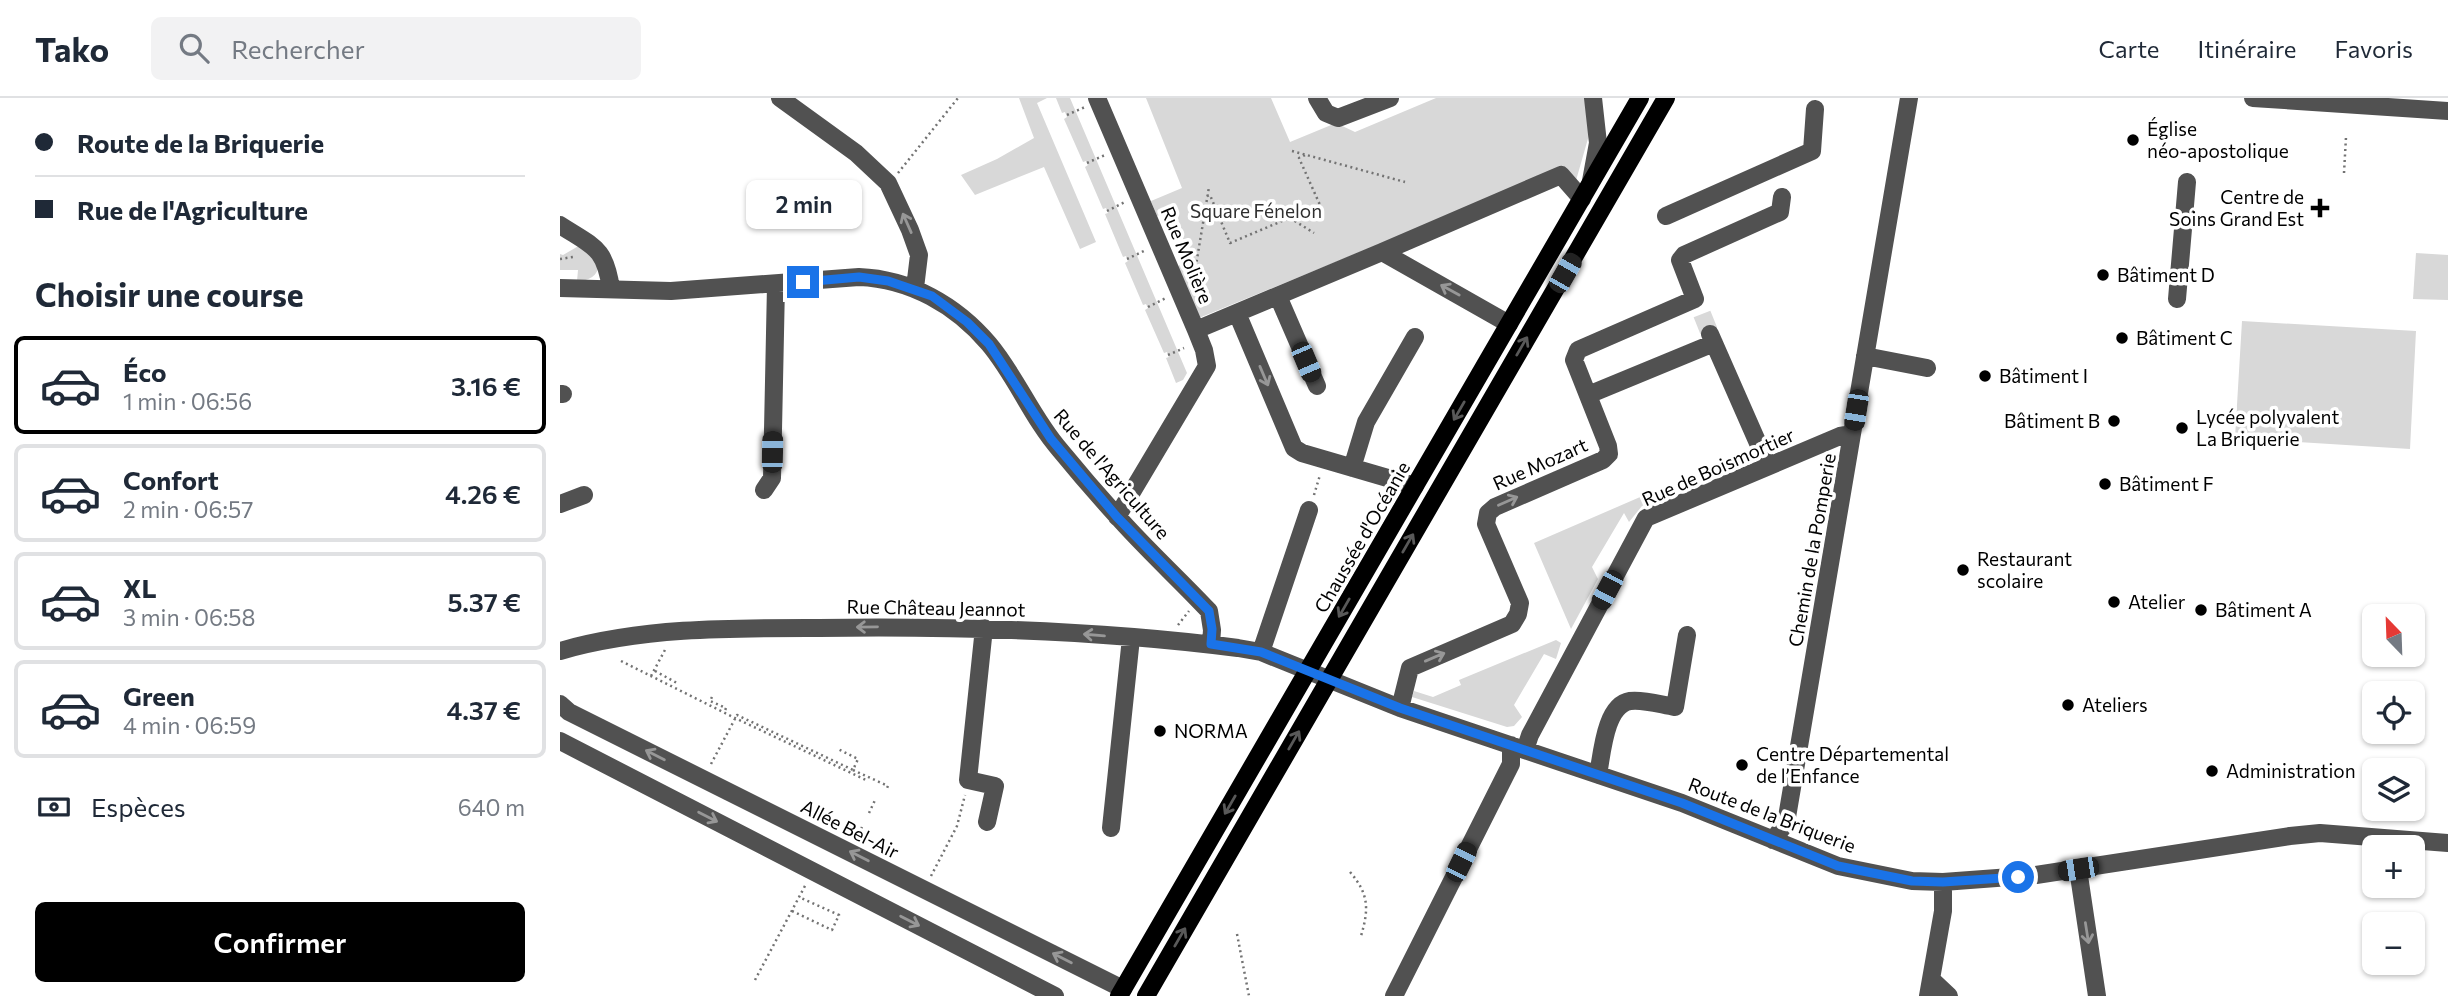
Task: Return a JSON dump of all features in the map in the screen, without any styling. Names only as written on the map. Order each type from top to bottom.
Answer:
[{"type":"main road","name":"Chaussée d'Océanie","points":[[1127,993],[1308,671],[1640,98]]},
{"type":"main road","points":[[1146,996],[1666,98]]},
{"type":"street","points":[[780,98],[856,153],[888,183],[919,255],[915,288]]},
{"type":"street","name":"Rue Molière","points":[[1097,98],[1196,330],[1237,313],[1294,448],[1302,453],[1415,486]]},
{"type":"street","points":[[1317,98],[1326,113],[1338,118],[1390,98]]},
{"type":"street","points":[[1237,313],[1561,175],[1587,190],[1598,143],[1593,98]]},
{"type":"street","name":"Chemin de la Pomperie","points":[[1773,840],[1786,823],[1909,98]]},
{"type":"street","points":[[2253,98],[2448,111]]},
{"type":"street","points":[[1666,216],[1812,151],[1815,108]]},
{"type":"street","points":[[2177,299],[2187,182]]},
{"type":"street","name":"Rue Mozart","points":[[1400,708],[1410,668],[1512,624],[1518,614],[1520,603],[1486,524],[1488,513],[1494,507],[1602,460],[1609,454],[1574,360],[1578,350],[1698,307],[1680,260],[1684,255],[1780,212],[1782,197]]},
{"type":"street","points":[[560,225],[597,249],[607,266],[611,289]]},
{"type":"street","points":[[1382,252],[1509,324]]},
{"type":"street","name":"Rue de l'Agriculture","points":[[560,288],[671,291],[859,277],[876,278],[915,288],[932,296],[989,344],[1051,439],[1117,517],[1209,611],[1211,644]]},
{"type":"street","points":[[764,490],[772,478],[776,285]]},
{"type":"street","points":[[1278,296],[1317,387]]},
{"type":"street","points":[[1117,517],[1207,366],[1196,330]]},
{"type":"street","points":[[1352,468],[1366,422],[1415,337]]},
{"type":"street","points":[[1588,395],[1712,339],[1768,467]]},
{"type":"street","points":[[1865,356],[1927,368]]},
{"type":"street","name":"Rue de Boismortier","points":[[1394,996],[1518,748],[1530,735],[1646,518],[1840,436],[1852,434]]},
{"type":"street","points":[[560,504],[584,495]]},
{"type":"street","points":[[1261,652],[1309,510]]},
{"type":"street","points":[[985,628],[968,780],[995,786],[987,821]]},
{"type":"street","name":"Rue Château Jeannot","points":[[560,651],[582,644],[675,631],[985,628],[1211,644],[1261,652],[1308,671]]},
{"type":"street","points":[[1598,775],[1611,715],[1618,706],[1631,700],[1675,707],[1686,635]]},
{"type":"street","points":[[1111,828],[1131,638]]},
{"type":"street","name":"Route de la Briquerie","points":[[1308,671],[1400,708],[1682,803],[1838,866],[1912,881],[2000,880],[2310,834],[2448,843]]},
{"type":"street","name":"Allée Bel-Air","points":[[560,704],[569,712],[1127,993]]},
{"type":"street","points":[[560,741],[1055,996]]},
{"type":"street","points":[[2078,869],[2097,996]]},
{"type":"street","points":[[1943,882],[1943,911],[1930,988],[1949,996]]},
{"type":"path","points":[[894,178],[958,98]]},
{"type":"path","points":[[1066,115],[1079,110]]},
{"type":"path","points":[[2344,173],[2346,137]]},
{"type":"path","points":[[1292,151],[1405,182]]},
{"type":"path","points":[[1208,196],[1210,195],[1230,243],[1290,218],[1320,205],[1299,158],[1306,155]]},
{"type":"path","points":[[1087,163],[1099,158]]},
{"type":"path","points":[[1182,271],[1196,265],[1209,187]]},
{"type":"path","points":[[1107,211],[1119,205]]},
{"type":"path","points":[[1290,218],[1314,233]]},
{"type":"path","points":[[1127,259],[1139,253]]},
{"type":"path","points":[[560,259],[573,257]]},
{"type":"path","points":[[1148,307],[1159,301]]},
{"type":"path","points":[[1168,355],[1187,346]]},
{"type":"path","points":[[1309,510],[1323,465]]},
{"type":"path","points":[[1175,628],[1192,607]]},
{"type":"path","points":[[651,676],[668,644]]},
{"type":"path","points":[[621,661],[866,780]]},
{"type":"path","points":[[653,671],[677,683]]},
{"type":"path","points":[[712,697],[710,701],[726,708],[724,713]]},
{"type":"path","points":[[708,770],[737,715],[888,786],[886,790],[881,787]]},
{"type":"path","points":[[838,750],[858,759],[853,770]]},
{"type":"path","points":[[930,879],[957,826],[968,780]]},
{"type":"path","points":[[869,813],[876,798]]},
{"type":"path","points":[[855,842],[862,827]]},
{"type":"path","points":[[1350,872],[1367,901],[1367,916],[1361,936]]},
{"type":"path","points":[[755,980],[807,881]]},
{"type":"path","points":[[791,911],[832,930],[839,915],[799,897]]},
{"type":"path","points":[[1237,934],[1249,996]]},
{"type":"green space","points":[[1019,98],[1047,98],[1037,103],[1096,242],[1080,249],[1044,167],[975,195],[961,175],[1034,138]]},
{"type":"green space","points":[[1056,98],[1070,98],[1187,373],[1183,380],[1176,383],[1166,358],[1169,357],[1167,352],[1164,353],[1145,310],[1148,308],[1146,304],[1143,305],[1125,263],[1128,261],[1126,256],[1123,257],[1105,214],[1108,213],[1106,208],[1103,209],[1085,167],[1088,165],[1086,161],[1083,162],[1064,119],[1067,117],[1065,112],[1062,113]]},
{"type":"green space","name":"Square Fénelon","points":[[1146,98],[1271,98],[1290,142],[1336,123],[1355,132],[1436,98],[1585,98],[1589,135],[1575,184],[1560,170],[1199,318],[1178,266],[1192,260],[1171,210],[1157,216],[1151,201],[1182,188]]},
{"type":"green space","points":[[582,244],[599,264],[592,277],[577,281],[578,270],[560,270],[560,254],[563,255]]},
{"type":"green space","points":[[2416,253],[2448,255],[2448,300],[2413,299]]},
{"type":"green space","points":[[2242,321],[2416,331],[2410,449],[2235,438]]},
{"type":"green space","points":[[1654,491],[1658,499],[1642,506],[1629,522],[1624,513],[1592,567],[1598,579],[1571,629],[1534,543]]},
{"type":"green space","points":[[1556,640],[1561,643],[1556,659],[1544,654],[1514,705],[1522,717],[1514,726],[1507,727],[1412,697],[1414,691],[1433,697],[1461,685],[1459,680]]},
{"type":"tunnel","points":[[1702,314],[1710,334]]},
{"type":"place","name":"Église néo-apostolique","points":[[2133,140]]},
{"type":"place","name":"Centre de Soins Grand Est","points":[[2320,208]]},
{"type":"place","name":"Bâtiment D","points":[[2103,275]]},
{"type":"place","name":"Bâtiment C","points":[[2122,338]]},
{"type":"place","name":"Bâtiment I","points":[[1985,376]]},
{"type":"place","name":"Bâtiment B","points":[[2114,421]]},
{"type":"place","name":"Lycée polyvalent La Briquerie","points":[[2182,428]]},
{"type":"place","name":"Bâtiment F","points":[[2105,484]]},
{"type":"place","name":"Restaurant scolaire","points":[[1963,570]]},
{"type":"place","name":"Atelier","points":[[2114,602]]},
{"type":"place","name":"Bâtiment A","points":[[2201,610]]},
{"type":"place","name":"Ateliers","points":[[2068,705]]},
{"type":"place","name":"NORMA","points":[[1160,731]]},
{"type":"place","name":"Centre Départemental de l’Enfance","points":[[1742,765]]},
{"type":"place","name":"Administration","points":[[2212,771]]},
{"type":"route","points":[[803,282],[876,278],[915,288],[932,296],[967,322],[989,344],[1051,439],[1117,517],[1209,611],[1211,644],[1261,652],[1400,708],[1682,803],[1838,866],[1912,881],[2000,880],[2018,877]]}]
